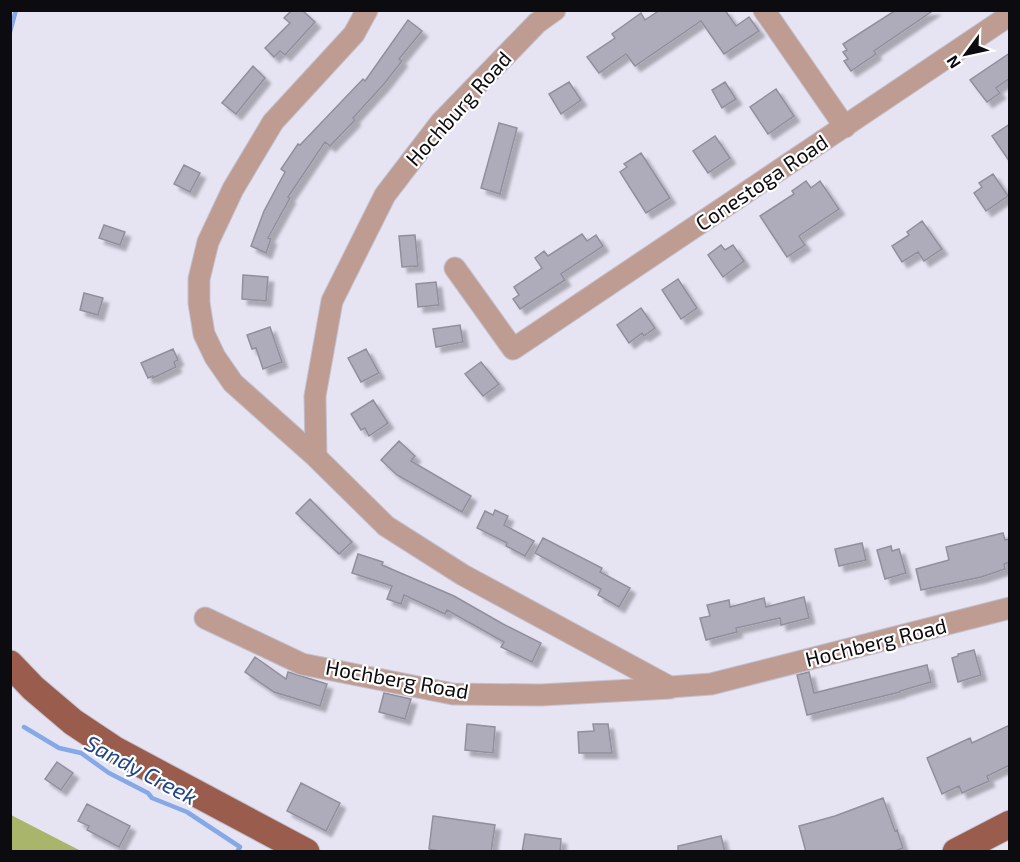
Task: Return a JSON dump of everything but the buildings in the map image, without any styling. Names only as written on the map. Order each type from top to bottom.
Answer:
[{"type":"main road","points":[[10,664],[33,688],[73,722],[115,750],[306,852]]},
{"type":"main road","points":[[956,852],[1010,824]]},
{"type":"street","points":[[367,10],[354,34],[273,122],[233,189],[208,242],[199,279],[199,303],[204,334],[215,357],[233,383],[316,457],[386,526],[462,575],[670,687]]},
{"type":"street","name":"Hochburg Road","points":[[316,457],[315,396],[332,301],[385,195],[441,122],[537,23],[555,10]]},
{"type":"street","points":[[764,10],[845,128]]},
{"type":"street","name":"Conestoga Road","points":[[455,268],[513,349],[1010,15]]},
{"type":"street","name":"Hochberg Road","points":[[206,618],[302,664],[453,694],[541,695],[711,684],[1010,608]]},
{"type":"green space","points":[[11,815],[81,851],[11,851]]},
{"type":"waterway","points":[[10,32],[16,10]]},
{"type":"waterway","name":"Sandy Creek","points":[[24,727],[59,748],[81,753],[109,773],[148,793],[152,798],[187,812],[240,847],[237,852]]}]
